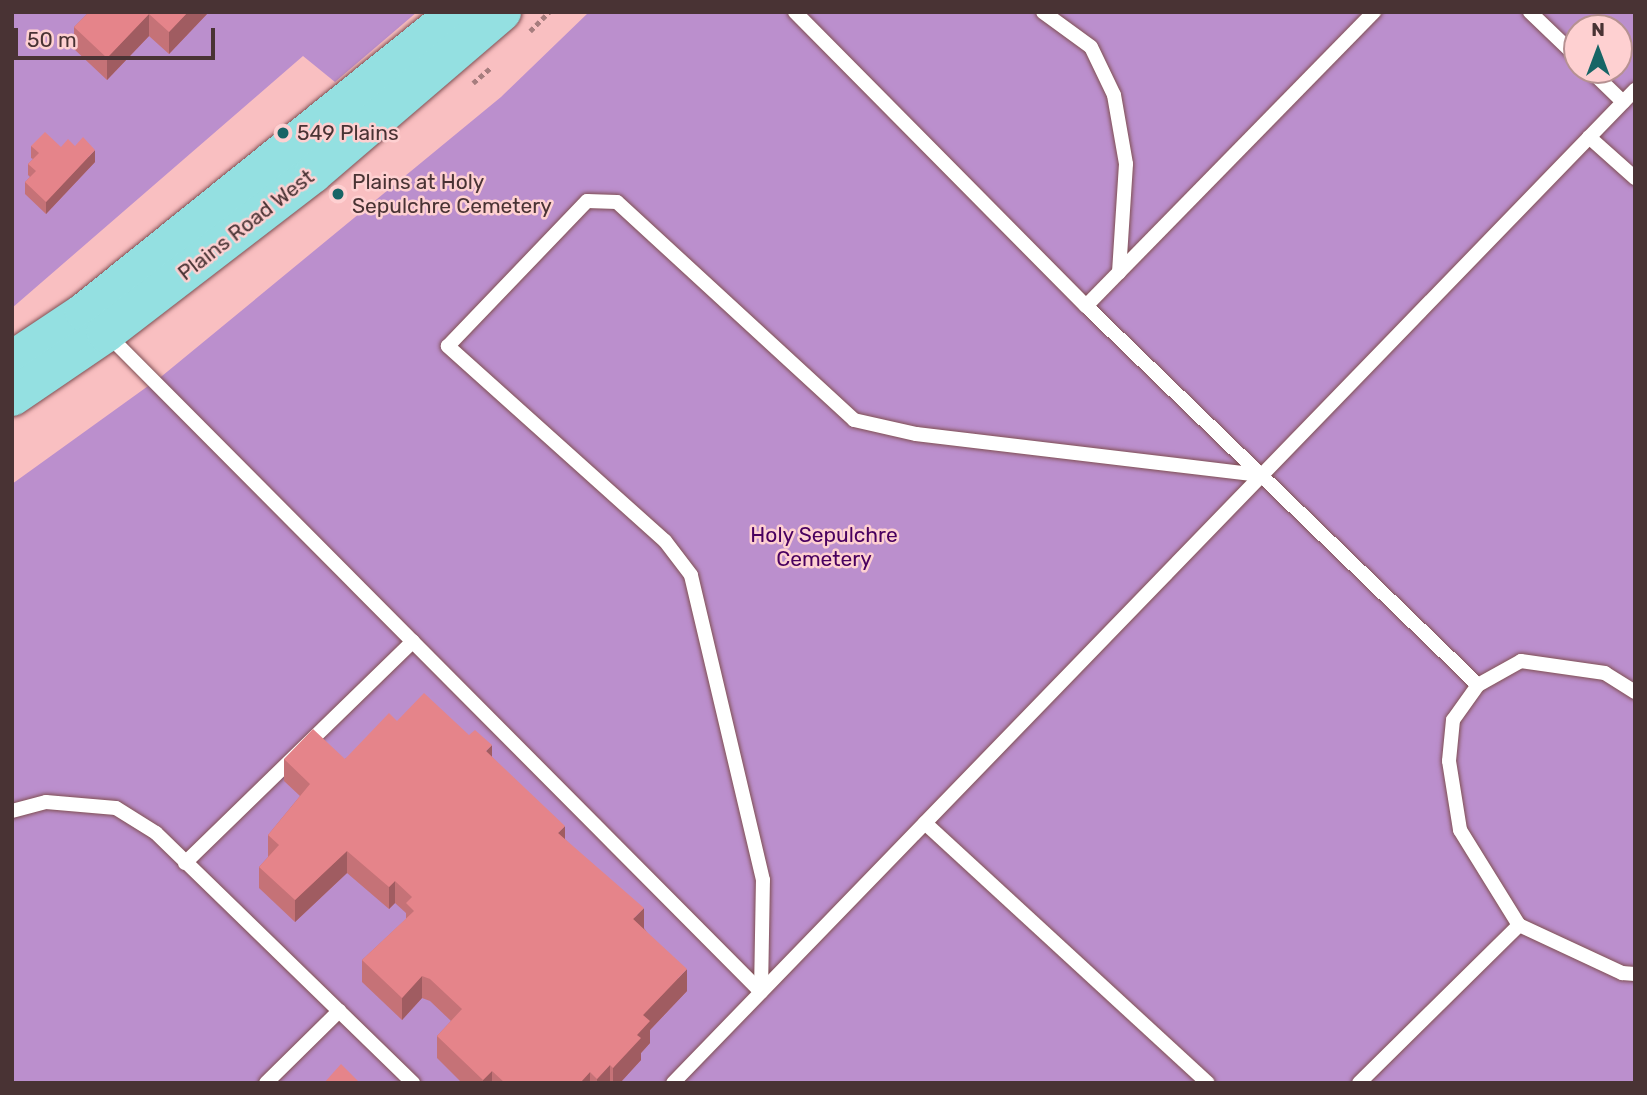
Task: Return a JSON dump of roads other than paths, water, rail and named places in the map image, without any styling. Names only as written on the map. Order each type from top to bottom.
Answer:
[{"type":"main road","name":"Plains Road West","points":[[12,397],[457,12]]},
{"type":"main road","name":"Plains Road West","points":[[12,360],[95,323],[313,174],[502,12]]},
{"type":"lane","points":[[795,12],[1086,306],[1478,685]]},
{"type":"lane","points":[[1043,12],[1091,47],[1114,95],[1126,164],[1119,273]]},
{"type":"lane","points":[[1086,306],[1374,12]]},
{"type":"lane","points":[[1530,12],[1563,44]]},
{"type":"lane","points":[[1604,84],[1623,102]]},
{"type":"lane","points":[[673,1083],[1635,90]]},
{"type":"lane","points":[[1589,137],[1635,178]]},
{"type":"lane","points":[[761,992],[763,880],[691,575],[665,541],[448,346],[587,201],[617,202],[854,420],[916,434],[1261,475]]},
{"type":"lane","points":[[95,323],[761,992]]},
{"type":"lane","points":[[185,863],[413,641]]},
{"type":"lane","points":[[1635,692],[1605,673],[1521,661],[1478,685],[1453,720],[1449,761],[1460,830],[1520,925],[1622,973],[1635,974]]},
{"type":"lane","points":[[12,811],[46,802],[116,808],[156,833],[413,1083]]},
{"type":"lane","points":[[925,822],[1208,1083]]},
{"type":"lane","points":[[1359,1083],[1520,925]]},
{"type":"lane","points":[[266,1083],[339,1011]]},
{"type":"place","name":"549 Plains","points":[[283,133]]},
{"type":"place","name":"Plains at Holy Sepulchre Cemetery","points":[[338,194]]},
{"type":"park label","name":"Holy Sepulchre Cemetery","points":[[824,547]]}]
